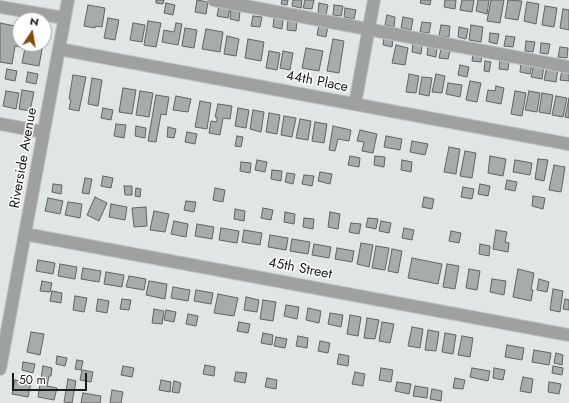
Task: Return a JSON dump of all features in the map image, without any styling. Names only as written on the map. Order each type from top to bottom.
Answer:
[{"type":"street","name":"Riverside Avenue","points":[[0,369],[68,0]]},
{"type":"street","points":[[214,0],[569,67]]},
{"type":"street","points":[[355,104],[374,0]]},
{"type":"street","points":[[0,6],[64,18]]},
{"type":"street","name":"44th Place","points":[[59,49],[569,144]]},
{"type":"street","points":[[0,124],[43,132]]},
{"type":"street","name":"45th Street","points":[[25,234],[569,335]]},
{"type":"building","points":[[156,0],[164,0],[163,4],[156,3]]},
{"type":"building","points":[[197,0],[208,2],[206,14],[195,12]]},
{"type":"building","points":[[282,0],[288,0],[287,5],[281,4]]},
{"type":"building","points":[[293,0],[302,0],[301,8],[292,6]]},
{"type":"building","points":[[305,0],[314,0],[312,9],[303,8]]},
{"type":"building","points":[[421,0],[431,0],[430,5],[420,3]]},
{"type":"building","points":[[445,0],[456,0],[455,9],[444,7]]},
{"type":"building","points":[[462,0],[474,0],[472,12],[460,10]]},
{"type":"building","points":[[478,0],[489,0],[487,14],[476,11]]},
{"type":"building","points":[[491,0],[504,0],[500,23],[487,21]]},
{"type":"building","points":[[508,0],[522,1],[518,20],[505,18]]},
{"type":"building","points":[[527,2],[539,4],[536,24],[524,21]]},
{"type":"building","points":[[166,3],[175,5],[173,15],[164,13]]},
{"type":"building","points":[[319,3],[328,5],[326,15],[318,13]]},
{"type":"building","points":[[88,5],[105,8],[102,27],[95,26],[95,28],[84,26]]},
{"type":"building","points":[[334,5],[343,6],[341,16],[333,15]]},
{"type":"building","points":[[219,6],[230,8],[228,18],[217,16]]},
{"type":"building","points":[[545,6],[557,8],[554,27],[542,25]]},
{"type":"building","points":[[345,8],[356,10],[354,19],[344,17]]},
{"type":"building","points":[[231,9],[240,11],[239,21],[230,19]]},
{"type":"building","points":[[563,9],[569,10],[569,30],[560,28]]},
{"type":"building","points":[[387,15],[395,17],[394,27],[385,25]]},
{"type":"building","points":[[253,16],[262,17],[260,27],[251,26]]},
{"type":"building","points":[[274,17],[283,19],[282,29],[273,27]]},
{"type":"building","points":[[403,17],[413,19],[411,30],[401,28]]},
{"type":"building","points":[[108,18],[119,20],[115,40],[104,38]]},
{"type":"building","points":[[288,20],[297,21],[296,31],[287,30]]},
{"type":"building","points":[[148,21],[161,23],[156,47],[144,45]]},
{"type":"building","points":[[422,22],[431,23],[429,33],[420,32]]},
{"type":"building","points":[[0,23],[12,25],[12,52],[14,52],[12,64],[0,62]]},
{"type":"building","points":[[133,23],[145,25],[142,42],[130,40]]},
{"type":"building","points":[[176,23],[182,24],[178,45],[162,42],[164,30],[174,32]]},
{"type":"building","points":[[319,25],[328,26],[326,37],[317,35]]},
{"type":"building","points":[[441,25],[450,26],[449,37],[439,36]]},
{"type":"building","points":[[471,25],[483,27],[481,42],[469,40]]},
{"type":"building","points":[[459,27],[468,29],[466,39],[458,37]]},
{"type":"building","points":[[185,28],[197,30],[194,48],[182,46]]},
{"type":"building","points":[[206,29],[223,32],[220,52],[202,49]]},
{"type":"building","points":[[490,33],[499,34],[497,44],[489,42]]},
{"type":"building","points":[[227,36],[239,39],[236,56],[224,54]]},
{"type":"building","points":[[384,36],[393,38],[392,47],[383,45]]},
{"type":"building","points":[[506,36],[515,37],[513,47],[504,46]]},
{"type":"building","points":[[248,39],[264,42],[261,61],[245,58]]},
{"type":"building","points":[[333,39],[344,41],[339,73],[327,71]]},
{"type":"building","points":[[526,41],[535,42],[533,52],[525,51]]},
{"type":"building","points":[[413,43],[422,45],[421,54],[412,52]]},
{"type":"building","points":[[541,43],[550,44],[548,54],[540,53]]},
{"type":"building","points":[[396,45],[408,48],[405,65],[392,63]]},
{"type":"building","points":[[428,45],[437,47],[436,57],[427,55]]},
{"type":"building","points":[[560,47],[568,48],[567,58],[558,57]]},
{"type":"building","points":[[306,48],[323,51],[319,71],[302,68]]},
{"type":"building","points":[[441,49],[450,51],[448,59],[439,58]]},
{"type":"building","points":[[269,51],[280,53],[277,70],[266,68]]},
{"type":"building","points":[[283,51],[293,53],[290,70],[280,68]]},
{"type":"building","points":[[24,52],[42,52],[39,66],[22,63]]},
{"type":"building","points":[[473,54],[482,55],[481,62],[472,61]]},
{"type":"building","points":[[500,59],[509,60],[508,70],[499,69]]},
{"type":"building","points":[[485,61],[491,62],[489,72],[484,71]]},
{"type":"building","points":[[521,62],[532,64],[530,74],[520,72]]},
{"type":"building","points":[[534,64],[544,66],[542,79],[531,77]]},
{"type":"building","points":[[460,65],[469,67],[467,77],[458,75]]},
{"type":"building","points":[[547,66],[558,68],[556,82],[544,80]]},
{"type":"building","points":[[7,69],[17,71],[15,81],[5,79]]},
{"type":"building","points":[[562,70],[569,71],[569,81],[560,80]]},
{"type":"building","points":[[28,72],[38,74],[36,84],[26,82]]},
{"type":"building","points":[[409,74],[419,76],[416,93],[406,92]]},
{"type":"building","points":[[436,74],[445,76],[442,93],[432,92]]},
{"type":"building","points":[[73,75],[86,77],[79,111],[69,109]]},
{"type":"building","points":[[422,77],[432,78],[429,96],[419,94]]},
{"type":"building","points":[[92,78],[102,80],[98,106],[88,104]]},
{"type":"building","points":[[470,81],[481,83],[477,102],[466,100]]},
{"type":"building","points":[[448,83],[462,85],[460,97],[446,94]]},
{"type":"building","points":[[496,86],[504,88],[501,104],[486,101],[488,90],[495,91]]},
{"type":"building","points":[[123,88],[136,90],[132,114],[119,112]]},
{"type":"building","points":[[22,90],[34,92],[30,111],[19,109]]},
{"type":"building","points":[[6,91],[19,93],[16,109],[3,106]]},
{"type":"building","points":[[140,91],[153,93],[149,117],[136,115]]},
{"type":"building","points":[[515,91],[526,93],[522,116],[511,114]]},
{"type":"building","points":[[529,91],[540,93],[537,112],[525,110]]},
{"type":"building","points":[[542,93],[553,95],[550,114],[539,112]]},
{"type":"building","points":[[156,95],[169,97],[166,115],[161,114],[156,142],[148,141]]},
{"type":"building","points":[[176,96],[191,99],[188,112],[173,110]]},
{"type":"building","points":[[556,96],[567,98],[563,117],[552,115]]},
{"type":"building","points":[[569,98],[569,118],[565,117]]},
{"type":"building","points":[[200,101],[211,103],[207,129],[195,127]]},
{"type":"building","points":[[218,104],[232,106],[230,119],[223,118],[220,135],[209,133],[211,121],[217,122],[217,117],[215,117]]},
{"type":"building","points":[[103,108],[113,110],[111,120],[101,118]]},
{"type":"building","points":[[238,108],[249,110],[246,128],[235,126]]},
{"type":"building","points":[[253,110],[264,112],[261,132],[250,129]]},
{"type":"building","points":[[269,113],[280,115],[277,134],[266,132]]},
{"type":"building","points":[[284,116],[296,118],[292,137],[281,135]]},
{"type":"building","points":[[300,119],[311,121],[308,140],[296,138]]},
{"type":"building","points":[[315,122],[327,124],[324,143],[312,141]]},
{"type":"building","points":[[116,124],[126,125],[124,138],[114,136]]},
{"type":"building","points":[[136,126],[146,128],[145,138],[135,136]]},
{"type":"building","points":[[333,126],[351,130],[349,141],[338,139],[335,151],[329,150]]},
{"type":"building","points":[[168,127],[176,129],[174,138],[167,137]]},
{"type":"building","points":[[360,130],[377,134],[373,153],[362,151],[364,142],[357,141]]},
{"type":"building","points":[[187,132],[197,134],[195,144],[185,142]]},
{"type":"building","points":[[237,136],[243,137],[241,147],[235,146]]},
{"type":"building","points":[[386,136],[402,139],[400,150],[384,147]]},
{"type":"building","points":[[412,141],[428,144],[425,155],[410,152]]},
{"type":"building","points":[[449,147],[460,149],[456,174],[444,172]]},
{"type":"building","points":[[465,151],[476,153],[472,178],[460,176]]},
{"type":"building","points":[[350,156],[360,158],[359,167],[348,165]]},
{"type":"building","points":[[375,156],[385,157],[384,167],[374,165]]},
{"type":"building","points":[[490,156],[506,159],[503,176],[488,173]]},
{"type":"building","points":[[538,159],[548,160],[544,181],[535,179]]},
{"type":"building","points":[[257,160],[267,162],[265,172],[255,170]]},
{"type":"building","points":[[402,160],[412,162],[411,172],[401,170]]},
{"type":"building","points":[[515,160],[532,163],[530,175],[513,172]]},
{"type":"building","points":[[241,162],[251,163],[250,173],[240,171]]},
{"type":"building","points":[[554,165],[565,167],[561,192],[549,190]]},
{"type":"building","points":[[272,170],[282,171],[281,181],[271,179]]},
{"type":"building","points":[[320,172],[332,174],[330,184],[318,181]]},
{"type":"building","points":[[287,173],[295,174],[293,184],[285,182]]},
{"type":"building","points":[[304,175],[314,176],[312,186],[302,184]]},
{"type":"building","points":[[103,176],[113,178],[111,188],[101,186]]},
{"type":"building","points":[[85,178],[92,179],[89,194],[82,193]]},
{"type":"building","points":[[507,180],[517,182],[515,191],[505,189]]},
{"type":"building","points":[[53,184],[62,185],[61,194],[52,192]]},
{"type":"building","points":[[480,184],[490,186],[488,196],[478,194]]},
{"type":"building","points":[[124,186],[132,186],[132,195],[125,195]]},
{"type":"building","points":[[463,187],[474,189],[472,199],[461,197]]},
{"type":"building","points":[[136,188],[141,189],[140,197],[135,196]]},
{"type":"building","points":[[215,188],[225,190],[223,202],[213,200]]},
{"type":"building","points":[[533,196],[545,198],[543,209],[532,206]]},
{"type":"building","points":[[95,197],[107,203],[99,221],[87,215]]},
{"type":"building","points":[[424,197],[434,199],[432,209],[422,207]]},
{"type":"building","points":[[48,198],[63,201],[60,214],[45,211]]},
{"type":"building","points":[[186,201],[196,202],[194,212],[184,210]]},
{"type":"building","points":[[68,202],[82,204],[80,218],[65,215]]},
{"type":"building","points":[[111,204],[127,207],[125,220],[109,217]]},
{"type":"building","points":[[146,207],[147,226],[134,227],[132,208]]},
{"type":"building","points":[[263,208],[273,210],[271,220],[261,218]]},
{"type":"building","points":[[235,209],[245,211],[244,221],[234,219]]},
{"type":"building","points":[[154,211],[169,214],[165,232],[150,230]]},
{"type":"building","points":[[285,212],[295,214],[294,224],[284,222]]},
{"type":"building","points":[[330,212],[340,214],[338,229],[328,227]]},
{"type":"building","points":[[304,218],[314,219],[313,229],[303,227]]},
{"type":"building","points":[[368,218],[378,219],[376,229],[366,227]]},
{"type":"building","points":[[174,221],[188,224],[186,237],[171,234]]},
{"type":"building","points":[[381,221],[391,223],[389,233],[379,231]]},
{"type":"building","points":[[351,223],[361,224],[359,234],[349,232]]},
{"type":"building","points":[[197,224],[214,227],[212,239],[195,236]]},
{"type":"building","points":[[221,228],[239,231],[237,243],[219,240]]},
{"type":"building","points":[[404,228],[414,230],[412,240],[402,238]]},
{"type":"building","points":[[244,230],[262,233],[260,245],[242,242]]},
{"type":"building","points":[[496,230],[507,232],[505,242],[509,243],[508,252],[493,249]]},
{"type":"building","points":[[451,231],[461,233],[459,243],[449,241]]},
{"type":"building","points":[[270,235],[288,238],[286,250],[268,247]]},
{"type":"building","points":[[292,239],[310,242],[308,254],[290,251]]},
{"type":"building","points":[[361,243],[373,245],[369,267],[357,264]]},
{"type":"building","points":[[314,244],[331,247],[329,258],[312,255]]},
{"type":"building","points":[[480,244],[490,246],[489,256],[479,254]]},
{"type":"building","points":[[376,246],[389,248],[385,270],[372,268]]},
{"type":"building","points":[[337,248],[354,251],[352,262],[335,259]]},
{"type":"building","points":[[392,249],[402,251],[398,273],[388,271]]},
{"type":"building","points":[[412,258],[442,264],[438,284],[408,278]]},
{"type":"building","points":[[38,260],[55,263],[53,274],[36,271]]},
{"type":"building","points":[[60,264],[77,267],[75,279],[58,276]]},
{"type":"building","points":[[447,264],[459,266],[455,289],[443,287]]},
{"type":"building","points":[[83,268],[101,271],[99,282],[81,279]]},
{"type":"building","points":[[469,269],[480,271],[477,290],[466,288]]},
{"type":"building","points":[[518,269],[534,273],[531,301],[513,297]]},
{"type":"building","points":[[106,272],[124,275],[122,287],[104,284]]},
{"type":"building","points":[[129,276],[146,279],[144,290],[126,287]]},
{"type":"building","points":[[492,279],[506,281],[504,295],[490,292]]},
{"type":"building","points":[[539,279],[549,282],[547,292],[537,290]]},
{"type":"building","points":[[42,281],[52,283],[50,292],[40,291]]},
{"type":"building","points":[[149,281],[167,284],[165,299],[146,295]]},
{"type":"building","points":[[173,287],[190,290],[188,301],[171,298]]},
{"type":"building","points":[[553,289],[563,291],[560,312],[550,310]]},
{"type":"building","points":[[196,290],[213,293],[211,304],[194,301]]},
{"type":"building","points":[[52,291],[62,293],[61,303],[50,301]]},
{"type":"building","points":[[218,294],[238,298],[234,316],[214,313]]},
{"type":"building","points":[[75,296],[87,298],[84,312],[73,310]]},
{"type":"building","points":[[246,297],[259,300],[257,312],[244,310]]},
{"type":"building","points":[[98,299],[109,301],[107,313],[96,311]]},
{"type":"building","points":[[122,299],[131,300],[129,310],[120,309]]},
{"type":"building","points":[[565,299],[569,300],[569,310],[563,309]]},
{"type":"building","points":[[263,300],[276,302],[273,321],[260,319]]},
{"type":"building","points":[[286,305],[299,307],[297,319],[284,316]]},
{"type":"building","points":[[308,308],[321,311],[319,323],[306,320]]},
{"type":"building","points":[[154,309],[164,311],[162,324],[152,323]]},
{"type":"building","points":[[166,310],[176,312],[174,322],[164,320]]},
{"type":"building","points":[[330,313],[343,315],[341,327],[328,324]]},
{"type":"building","points":[[188,314],[198,316],[196,326],[186,324]]},
{"type":"building","points":[[350,315],[361,317],[358,336],[347,334]]},
{"type":"building","points":[[367,318],[379,320],[375,339],[364,338]]},
{"type":"building","points":[[239,322],[250,324],[248,333],[237,331]]},
{"type":"building","points":[[382,322],[394,324],[390,343],[379,341]]},
{"type":"building","points":[[412,327],[423,329],[420,348],[408,346]]},
{"type":"building","points":[[428,330],[439,332],[436,351],[425,350]]},
{"type":"building","points":[[31,332],[44,334],[40,355],[27,352]]},
{"type":"building","points":[[263,333],[273,335],[272,345],[261,343]]},
{"type":"building","points":[[445,333],[456,335],[453,354],[442,352]]},
{"type":"building","points":[[298,336],[308,338],[307,348],[296,346]]},
{"type":"building","points":[[462,336],[473,338],[470,357],[458,355]]},
{"type":"building","points":[[276,337],[287,339],[285,348],[274,346]]},
{"type":"building","points":[[320,341],[330,343],[328,353],[318,351]]},
{"type":"building","points":[[507,345],[524,348],[522,360],[505,357]]},
{"type":"building","points":[[534,350],[551,353],[549,365],[532,362]]},
{"type":"building","points":[[556,353],[563,355],[562,365],[554,363]]},
{"type":"building","points":[[339,354],[349,356],[348,366],[337,364]]},
{"type":"building","points":[[57,356],[67,358],[65,366],[56,364]]},
{"type":"building","points":[[77,360],[83,361],[81,370],[75,369]]},
{"type":"building","points":[[23,362],[35,364],[33,373],[22,370]]},
{"type":"building","points":[[205,365],[215,367],[214,376],[203,374]]},
{"type":"building","points":[[43,366],[52,368],[47,386],[57,388],[54,400],[38,397]]},
{"type":"building","points":[[123,366],[134,368],[132,377],[121,375]]},
{"type":"building","points":[[553,366],[563,368],[562,375],[552,373]]},
{"type":"building","points":[[381,368],[393,370],[391,382],[379,380]]},
{"type":"building","points":[[472,368],[490,371],[488,381],[470,377]]},
{"type":"building","points":[[494,368],[505,370],[503,380],[493,378]]},
{"type":"building","points":[[82,370],[93,372],[91,382],[80,380]]},
{"type":"building","points":[[236,372],[247,373],[245,383],[234,381]]},
{"type":"building","points":[[355,372],[365,374],[363,386],[352,384]]},
{"type":"building","points":[[523,377],[533,379],[531,393],[520,391]]},
{"type":"building","points":[[267,378],[277,380],[276,389],[265,387]]},
{"type":"building","points":[[455,378],[465,380],[463,389],[453,388]]},
{"type":"building","points":[[68,379],[76,381],[72,403],[64,402]]},
{"type":"building","points":[[15,380],[31,383],[28,397],[12,394]]},
{"type":"building","points":[[161,380],[171,382],[170,392],[159,390]]},
{"type":"building","points":[[174,381],[181,383],[179,393],[172,392]]},
{"type":"building","points":[[397,382],[411,384],[409,394],[395,391]]},
{"type":"building","points":[[549,382],[561,384],[559,394],[548,392]]},
{"type":"building","points":[[415,386],[428,388],[427,398],[413,396]]},
{"type":"building","points":[[432,389],[442,391],[441,401],[430,399]]},
{"type":"building","points":[[112,390],[123,392],[121,403],[110,403]]},
{"type":"building","points":[[83,393],[101,396],[100,403],[81,403]]}]
